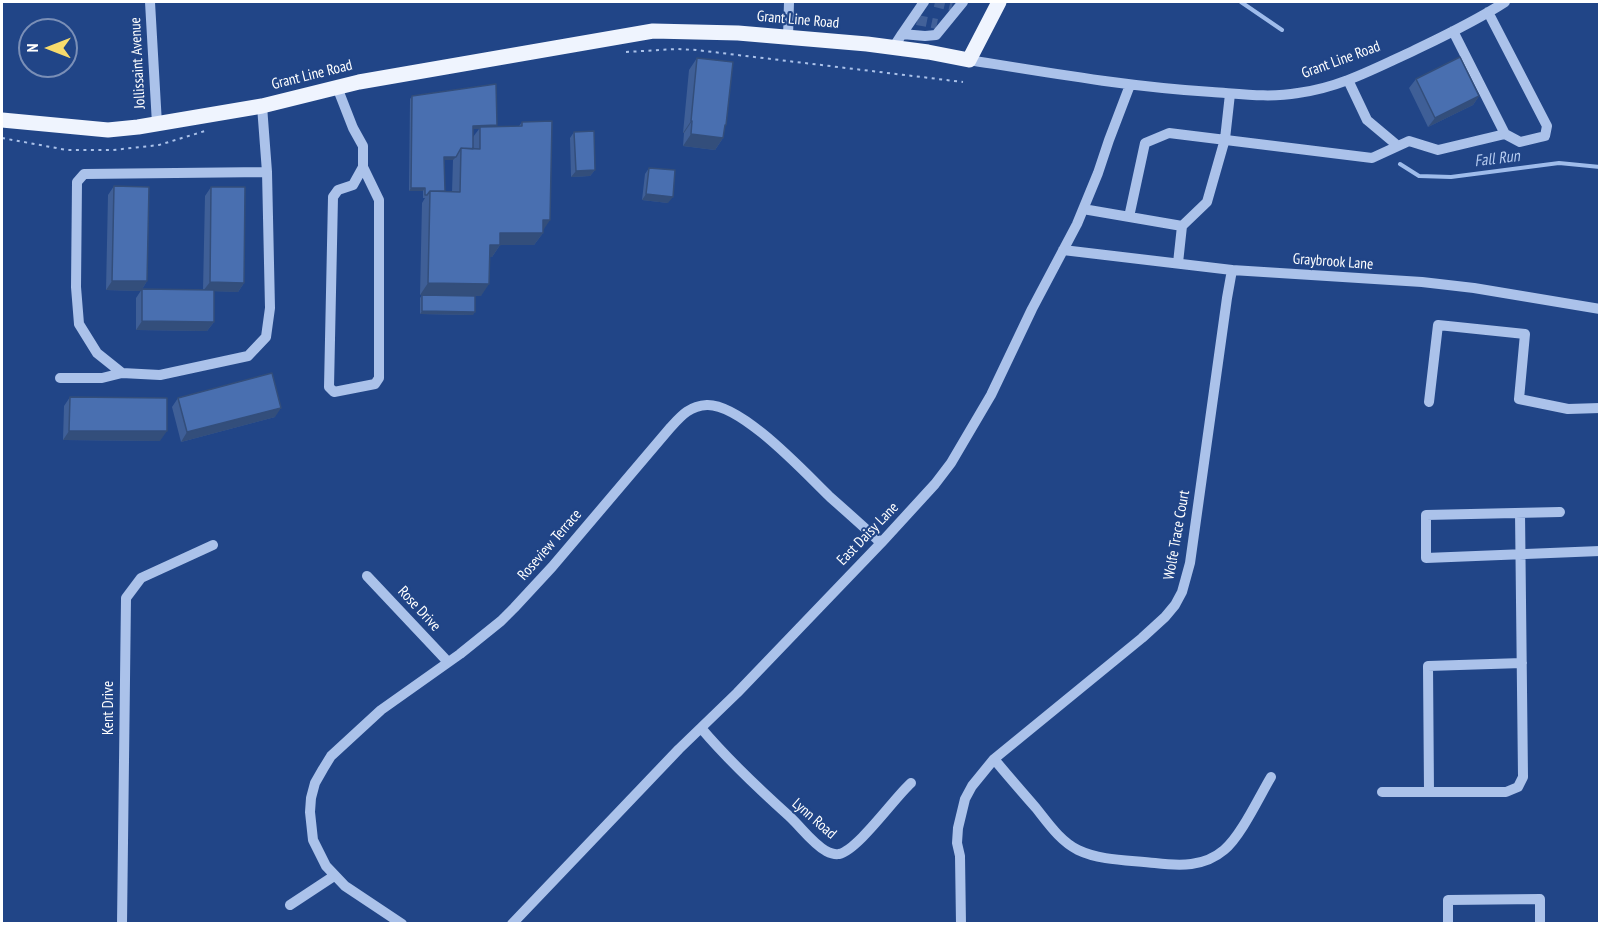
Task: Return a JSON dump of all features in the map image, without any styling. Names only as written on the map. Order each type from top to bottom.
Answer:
[{"type":"main road","points":[[969,60],[999,2]]},
{"type":"main road","name":"Grant Line Road","points":[[2,120],[108,130],[157,124],[262,106],[370,80],[653,31],[710,31],[788,37],[897,41],[969,60]]},
{"type":"street","name":"Jollissaint Avenue","points":[[150,2],[157,124]]},
{"type":"street","points":[[788,37],[789,2]]},
{"type":"street","points":[[897,41],[914,20],[924,2]]},
{"type":"street","name":"Grant Line Road","points":[[969,60],[1130,86],[1277,95],[1298,93],[1348,80],[1395,60],[1504,2]]},
{"type":"street","points":[[897,41],[936,35],[940,25],[958,5]]},
{"type":"street","points":[[1453,31],[1505,134],[1520,142],[1545,136],[1547,126],[1488,12]]},
{"type":"street","points":[[1348,80],[1367,120],[1398,146]]},
{"type":"street","name":"East Daisy Lane","points":[[512,924],[881,543],[935,484],[966,440],[991,395],[1032,309],[1064,250],[1098,173],[1130,86]]},
{"type":"street","points":[[337,87],[353,128],[363,146],[363,167],[379,200],[379,378],[375,384],[334,392],[328,387],[333,197],[338,190],[353,185],[363,167]]},
{"type":"street","points":[[1178,263],[1182,226],[1207,202],[1225,139],[1230,93]]},
{"type":"street","points":[[60,378],[102,378],[122,373],[160,375],[248,356],[266,337],[270,308],[267,172],[262,106]]},
{"type":"street","points":[[1129,217],[1145,143],[1169,133],[1372,158],[1409,141],[1438,150],[1505,134]]},
{"type":"street","points":[[122,373],[97,353],[79,324],[76,287],[77,182],[84,174],[267,172]]},
{"type":"street","points":[[1083,209],[1182,226]]},
{"type":"street","name":"Graybrook Lane","points":[[1064,250],[1232,270],[1422,282],[1474,288],[1599,309]]},
{"type":"street","name":"Wolfe Trace Court","points":[[962,924],[958,828],[965,799],[972,786],[994,759],[1165,617],[1182,592],[1190,563],[1232,270]]},
{"type":"street","points":[[1429,402],[1438,325],[1525,334],[1519,399],[1568,409],[1599,408]]},
{"type":"street","name":"Roseview Terrace","points":[[402,924],[345,886],[326,866],[314,840],[311,827],[311,798],[315,783],[331,756],[381,710],[448,662],[501,621],[514,608],[689,409],[708,405],[727,409],[776,444],[881,543]]},
{"type":"street","points":[[1560,512],[1426,515],[1426,558],[1599,551]]},
{"type":"street","points":[[1382,792],[1506,792],[1518,787],[1523,777],[1520,513]]},
{"type":"street","name":"Kent Drive","points":[[122,924],[126,598],[141,578],[213,545]]},
{"type":"street","name":"Rose Drive","points":[[367,576],[448,662]]},
{"type":"street","points":[[1429,792],[1428,666],[1521,663]]},
{"type":"street","name":"Lynn Road","points":[[701,728],[778,808],[820,847],[832,854],[846,851],[911,783]]},
{"type":"street","points":[[994,759],[1068,844],[1090,854],[1170,865],[1195,864],[1218,856],[1235,839],[1271,777]]},
{"type":"street","points":[[290,905],[334,876]]},
{"type":"street","points":[[1448,924],[1448,900],[1540,898],[1540,924]]},
{"type":"path","points":[[646,51],[696,50],[963,82]]},
{"type":"path","points":[[2,138],[33,143]]},
{"type":"building","points":[[1460,57],[1479,96],[1435,118],[1416,79]]},
{"type":"building","points":[[697,58],[733,62],[723,138],[691,134]]},
{"type":"building","points":[[496,84],[497,125],[473,126],[473,149],[461,148],[456,157],[444,157],[445,191],[430,191],[425,195],[425,188],[411,188],[412,96]]},
{"type":"building","points":[[552,121],[550,220],[543,220],[543,233],[500,233],[500,245],[490,245],[489,284],[428,283],[430,191],[460,192],[461,148],[480,149],[480,127],[522,126],[522,122]]},
{"type":"building","points":[[594,131],[595,170],[576,171],[574,132]]},
{"type":"building","points":[[649,168],[675,170],[673,197],[646,194]]},
{"type":"building","points":[[114,186],[149,187],[147,281],[112,281]]},
{"type":"building","points":[[211,187],[245,187],[244,283],[210,282]]},
{"type":"building","points":[[142,289],[214,290],[214,322],[142,321]]},
{"type":"building","points":[[422,295],[475,296],[475,312],[422,311]]},
{"type":"building","points":[[272,373],[281,408],[187,432],[178,398]]},
{"type":"building","points":[[70,397],[167,398],[167,431],[69,431]]},
{"type":"waterway","name":"Fall Run","points":[[1241,2],[1282,30]]},
{"type":"waterway","name":"Fall Run","points":[[1400,164],[1419,176],[1451,177],[1559,163],[1600,167]]},
{"type":"tunnel","points":[[935,2],[952,6]]},
{"type":"tunnel","points":[[917,20],[937,24]]}]
